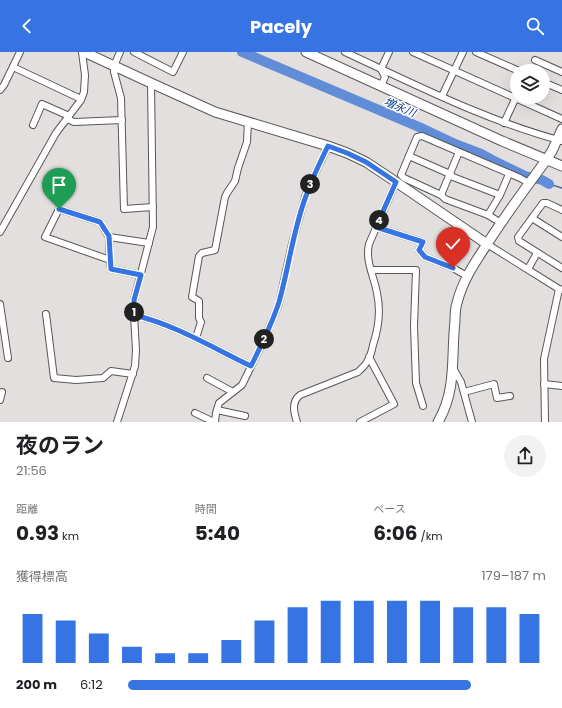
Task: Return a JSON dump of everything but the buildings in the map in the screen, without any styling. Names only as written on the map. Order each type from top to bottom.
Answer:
[{"type":"street","points":[[0,90],[4,85],[20,52]]},
{"type":"street","points":[[0,232],[56,133],[81,99],[84,92],[85,75],[83,52],[215,112],[328,146],[366,162],[487,244],[561,290],[544,359],[545,422]]},
{"type":"street","points":[[120,52],[114,66],[114,72],[121,98],[124,209],[153,207]]},
{"type":"street","points":[[134,52],[173,72],[183,52]]},
{"type":"street","points":[[306,52],[502,141],[562,166]]},
{"type":"street","points":[[345,52],[504,123],[559,141]]},
{"type":"street","points":[[381,68],[389,52]]},
{"type":"street","points":[[413,52],[510,94]]},
{"type":"street","points":[[442,96],[463,52]]},
{"type":"street","points":[[476,52],[510,67]]},
{"type":"street","points":[[535,60],[562,72]]},
{"type":"street","points":[[13,67],[81,99]]},
{"type":"street","points":[[381,68],[385,77],[381,86]]},
{"type":"street","points":[[117,422],[135,366],[136,350],[134,300],[152,227],[151,83]]},
{"type":"street","points":[[550,85],[562,90]]},
{"type":"street","points":[[33,124],[42,104],[74,122],[122,120]]},
{"type":"street","points":[[504,123],[513,104]]},
{"type":"street","points":[[530,104],[562,120]]},
{"type":"street","points":[[196,338],[201,322],[199,318],[199,301],[192,297],[199,256],[202,253],[215,250],[225,197],[235,181],[247,142],[248,122]]},
{"type":"street","points":[[438,422],[446,405],[451,388],[453,368],[453,332],[456,305],[461,287],[501,223],[559,141],[562,129]]},
{"type":"street","points":[[501,223],[488,215],[445,199],[441,195],[404,178],[402,175],[417,137],[422,136],[529,183]]},
{"type":"street","points":[[195,413],[215,422],[219,403],[242,385],[261,346],[279,303],[292,244],[305,197],[328,146]]},
{"type":"street","points":[[441,195],[459,152]]},
{"type":"street","points":[[409,156],[450,174],[453,177],[500,195]]},
{"type":"street","points":[[488,215],[500,195],[509,174]]},
{"type":"street","points":[[297,422],[294,403],[296,398],[358,372],[365,366],[370,357],[378,329],[380,307],[367,250],[368,244],[396,182]]},
{"type":"street","points":[[562,210],[547,203],[543,203],[518,238],[519,241],[562,268]]},
{"type":"street","points":[[110,260],[45,237],[59,209],[100,222],[109,236],[111,269],[141,275]]},
{"type":"street","points":[[532,218],[562,237]]},
{"type":"street","points":[[376,227],[423,242],[419,250],[425,257],[453,268],[467,276]]},
{"type":"street","points":[[109,236],[149,243]]},
{"type":"street","points":[[528,269],[537,253]]},
{"type":"street","points":[[371,270],[416,270],[414,326],[416,383],[423,406]]},
{"type":"street","points":[[0,304],[8,358]]},
{"type":"street","points":[[46,314],[54,378],[76,380],[103,378],[111,371],[133,374]]},
{"type":"street","points":[[134,315],[146,318],[196,338],[251,366]]},
{"type":"street","points":[[360,422],[394,404],[370,357]]},
{"type":"street","points":[[453,368],[461,382],[472,422]]},
{"type":"street","points":[[207,378],[233,392]]},
{"type":"street","points":[[464,392],[494,384],[497,398],[510,396]]},
{"type":"street","points":[[544,384],[562,386]]},
{"type":"street","points":[[0,400],[2,392]]},
{"type":"street","points":[[217,410],[245,416]]},
{"type":"waterway","name":"増永川","points":[[242,52],[481,154],[525,176],[542,180],[549,184]]},
{"type":"waterway","points":[[549,184],[562,188]]},
{"type":"route","points":[[59,209],[100,222],[109,236],[111,269],[141,275],[134,300],[134,315],[146,318],[196,338],[251,366],[279,303],[292,244],[305,197],[328,146],[366,162],[396,182],[376,227],[423,242],[419,250],[425,257],[453,268]]}]
